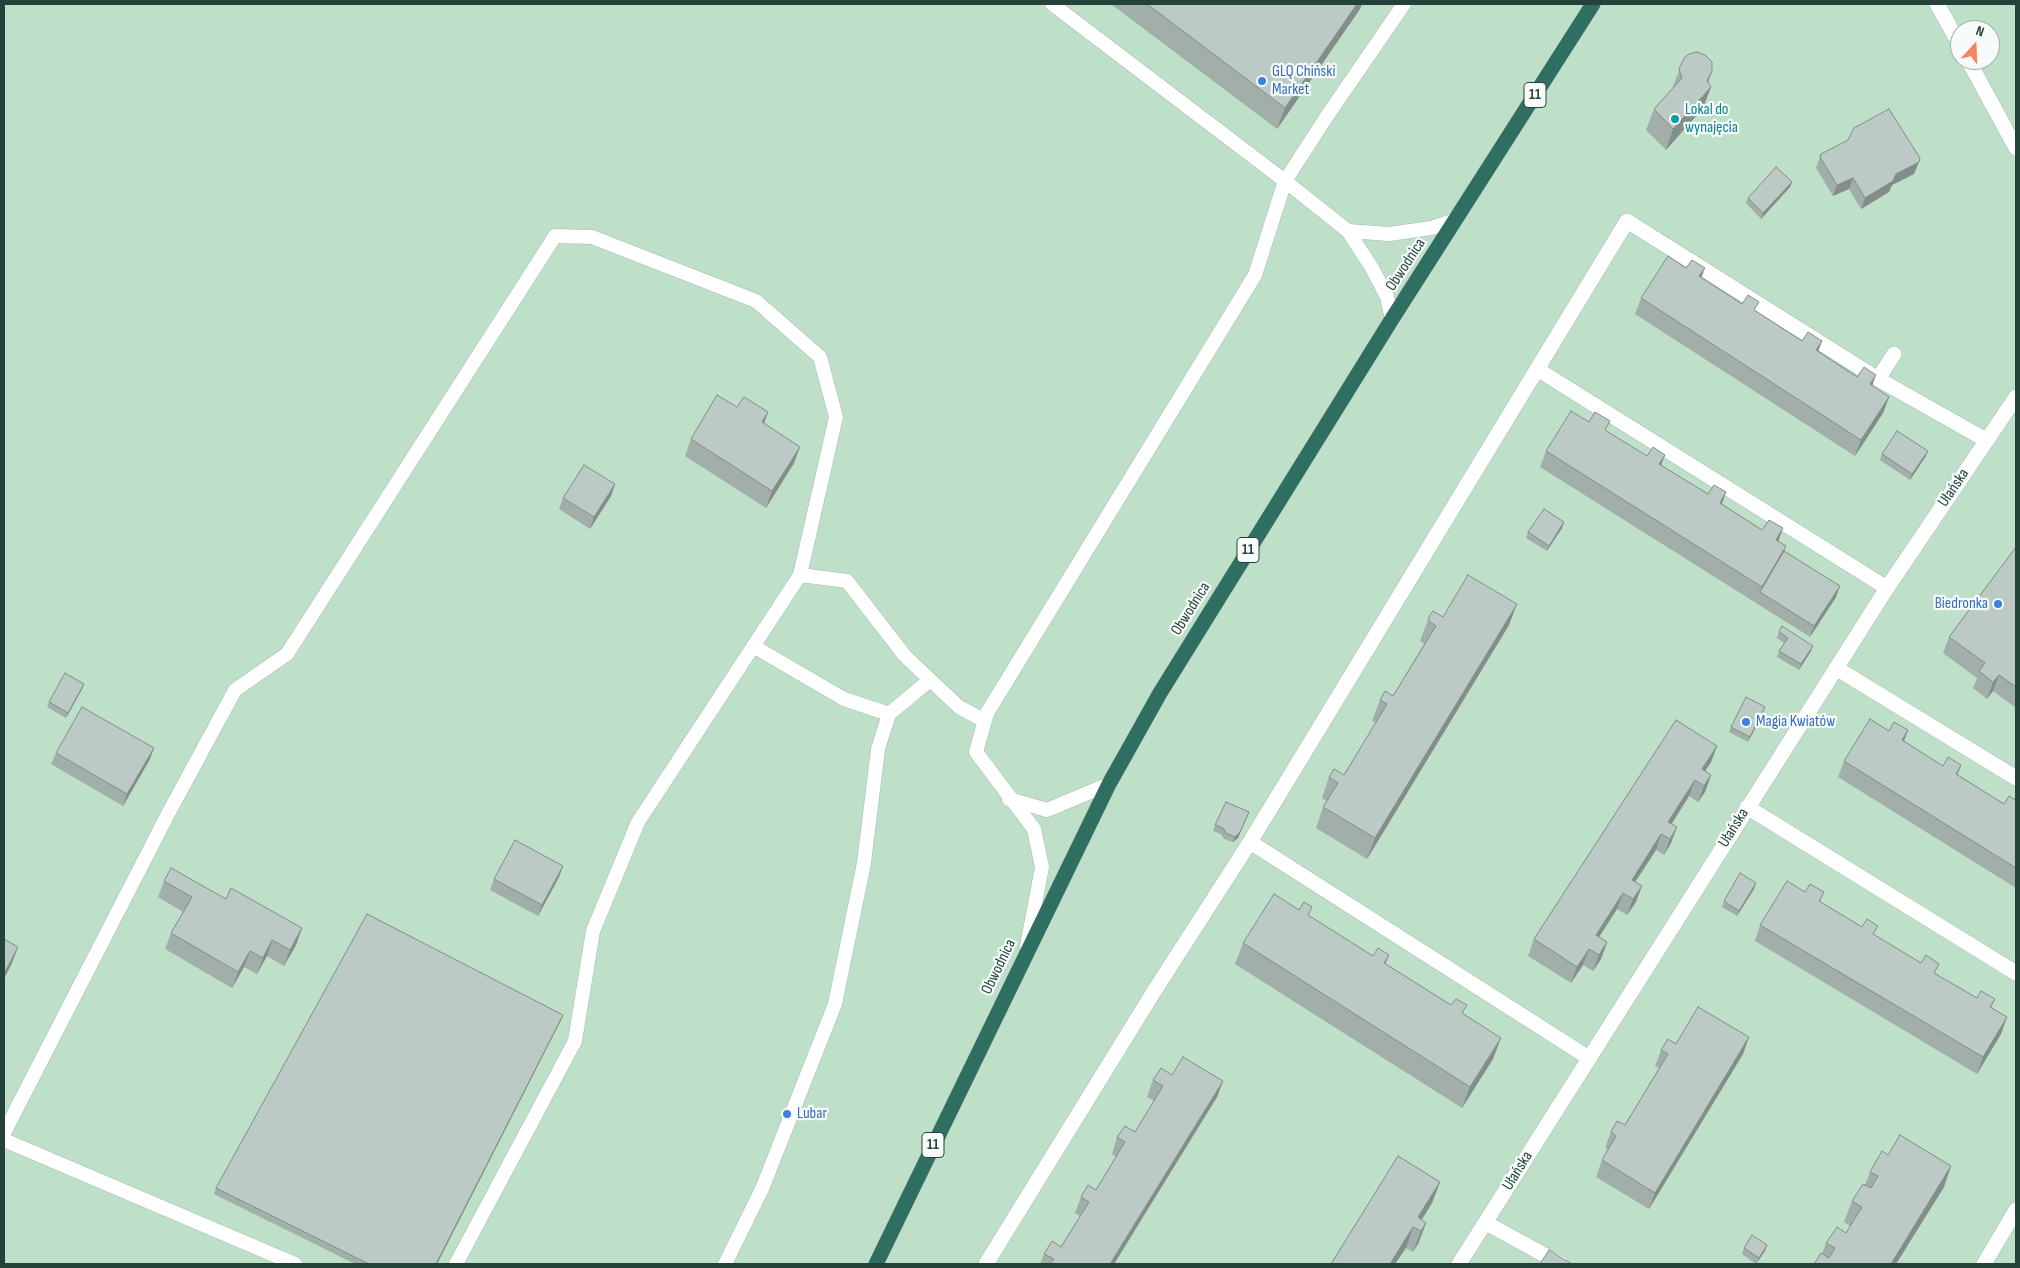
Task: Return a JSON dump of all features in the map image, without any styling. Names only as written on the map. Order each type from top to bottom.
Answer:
[{"type":"highway","name":"Obwodnica","points":[[876,1264],[1109,784],[1160,693],[1392,319],[1593,4]]},
{"type":"street","points":[[1937,4],[1950,28]]},
{"type":"street","points":[[1973,70],[2016,148]]},
{"type":"street","points":[[986,1264],[1153,993],[1250,842],[1627,221],[1878,379],[1986,440]]},
{"type":"street","points":[[1878,379],[1894,354]]},
{"type":"street","points":[[1537,369],[1887,588]]},
{"type":"street","name":"Ułańska","points":[[1459,1264],[1887,588],[2016,397]]},
{"type":"street","points":[[1836,668],[2016,778]]},
{"type":"street","points":[[1747,808],[2016,973]]},
{"type":"street","points":[[1250,842],[1589,1058]]},
{"type":"street","points":[[1984,1264],[2016,1210]]},
{"type":"street","points":[[1486,1223],[1562,1264]]},
{"type":"lane","points":[[1052,4],[1348,231],[1372,268],[1386,297],[1392,319]]},
{"type":"lane","points":[[1026,952],[1042,867],[1034,829],[976,752],[988,713],[1255,275],[1285,181],[1404,4]]},
{"type":"lane","points":[[1348,231],[1389,234],[1431,228],[1456,220]]},
{"type":"lane","points":[[4,1133],[168,814],[235,690],[288,654],[555,236],[592,237],[756,301],[820,357],[836,418],[800,574],[638,822],[593,931],[575,1041],[456,1264]]},
{"type":"lane","points":[[800,574],[847,581],[905,656],[959,707],[985,721]]},
{"type":"lane","points":[[753,646],[844,699],[889,714]]},
{"type":"lane","points":[[726,1264],[762,1190],[835,1004],[864,863],[878,749],[889,714],[930,680]]},
{"type":"lane","points":[[1009,798],[1046,810],[1109,784]]},
{"type":"lane","points":[[4,1140],[295,1264]]},
{"type":"green space","points":[[4,4],[2016,4],[2016,1264],[4,1264]]},
{"type":"building","name":"GLQ Chiński Market","points":[[1147,4],[1357,4],[1285,108]]},
{"type":"building","points":[[1697,52],[1705,55],[1712,62],[1712,71],[1707,81],[1711,87],[1673,129],[1654,109],[1682,78],[1679,69],[1684,58],[1689,54]]},
{"type":"building","points":[[1889,109],[1920,158],[1919,162],[1896,174],[1893,181],[1865,198],[1853,178],[1837,185],[1820,157],[1821,154],[1848,140],[1854,128]]},
{"type":"building","points":[[1776,167],[1792,182],[1763,213],[1748,198]]},
{"type":"building","points":[[1668,256],[1686,268],[1692,260],[1705,268],[1699,276],[1742,304],[1748,295],[1759,302],[1754,310],[1802,341],[1808,332],[1822,341],[1816,350],[1857,377],[1864,367],[1876,375],[1870,384],[1889,397],[1861,440],[1641,298]]},
{"type":"building","points":[[717,395],[737,407],[744,397],[768,412],[762,422],[800,447],[772,491],[691,439]]},
{"type":"building","points":[[1571,411],[1589,422],[1595,412],[1610,421],[1605,430],[1647,456],[1653,447],[1665,455],[1659,464],[1708,494],[1714,485],[1726,492],[1720,503],[1762,530],[1769,520],[1783,528],[1776,540],[1786,546],[1762,587],[1546,451]]},
{"type":"building","points":[[1897,431],[1928,451],[1912,474],[1882,454]]},
{"type":"building","points":[[584,465],[615,484],[594,517],[563,498]]},
{"type":"building","points":[[1544,509],[1564,522],[1549,546],[1528,532]]},
{"type":"building","name":"Biedronka","points":[[2016,547],[2016,687],[1999,675],[1993,682],[1979,671],[1985,663],[1949,637]]},
{"type":"building","points":[[1784,551],[1840,586],[1814,626],[1760,592]]},
{"type":"building","points":[[1468,575],[1517,604],[1375,838],[1323,807],[1338,783],[1329,777],[1334,769],[1344,775],[1387,704],[1380,700],[1385,691],[1393,696],[1436,626],[1428,620],[1430,615],[1433,611],[1443,617]]},
{"type":"building","points":[[1782,626],[1813,646],[1801,664],[1779,651],[1788,638],[1779,632]]},
{"type":"building","points":[[65,673],[84,684],[68,713],[49,702]]},
{"type":"building","name":"Magia Kwiatów","points":[[1746,697],[1765,707],[1750,737],[1731,727]]},
{"type":"building","points":[[82,707],[154,748],[127,794],[56,753]]},
{"type":"building","points":[[1870,719],[1889,731],[1894,722],[1908,730],[1902,740],[1943,766],[1948,757],[1961,765],[1956,774],[2004,804],[2009,796],[2016,800],[2016,868],[1844,761]]},
{"type":"building","points":[[1676,720],[1717,746],[1702,769],[1711,775],[1704,786],[1695,780],[1668,822],[1677,827],[1670,839],[1661,834],[1632,880],[1642,886],[1633,899],[1623,893],[1596,935],[1607,942],[1599,955],[1589,949],[1577,967],[1534,939]]},
{"type":"building","points":[[1226,802],[1249,812],[1240,832],[1235,837],[1226,833],[1223,828],[1215,825]]},
{"type":"building","points":[[515,840],[563,866],[542,905],[494,879]]},
{"type":"building","points":[[171,868],[226,899],[231,888],[302,928],[290,950],[272,940],[263,958],[250,951],[238,972],[171,933],[192,897],[164,881]]},
{"type":"building","points":[[1740,873],[1756,883],[1739,911],[1724,901]]},
{"type":"building","points":[[1787,881],[1805,892],[1810,884],[1824,892],[1819,901],[1862,927],[1867,919],[1878,926],[1873,934],[1921,963],[1926,955],[1939,964],[1934,973],[1977,998],[1981,991],[1995,999],[1990,1007],[2007,1017],[1983,1057],[1760,925]]},
{"type":"building","points":[[1274,894],[1299,910],[1304,902],[1312,907],[1308,915],[1373,956],[1378,948],[1389,955],[1384,963],[1451,1005],[1456,999],[1467,1005],[1462,1013],[1501,1038],[1470,1087],[1243,943]]},
{"type":"building","points":[[367,914],[563,1015],[436,1264],[369,1264],[216,1188]]},
{"type":"building","points":[[4,939],[18,947],[4,974]]},
{"type":"building","points":[[1698,1007],[1749,1037],[1655,1193],[1602,1160],[1616,1136],[1611,1132],[1617,1121],[1625,1125],[1668,1054],[1661,1050],[1668,1039],[1676,1044]]},
{"type":"building","points":[[1183,1057],[1223,1081],[1110,1264],[1050,1264],[1054,1259],[1044,1254],[1052,1241],[1061,1247],[1089,1202],[1081,1197],[1088,1185],[1096,1190],[1125,1142],[1117,1137],[1125,1126],[1135,1132],[1163,1086],[1153,1080],[1161,1068],[1172,1075]]},
{"type":"building","points":[[1900,1135],[1951,1166],[1891,1264],[1814,1264],[1821,1253],[1829,1258],[1835,1248],[1826,1243],[1837,1227],[1846,1233],[1862,1207],[1852,1201],[1863,1184],[1871,1188],[1878,1176],[1870,1172],[1882,1151],[1888,1155]]},
{"type":"building","points":[[1398,1156],[1440,1182],[1418,1217],[1426,1223],[1421,1231],[1413,1227],[1390,1264],[1331,1264]]},
{"type":"building","points":[[1752,1235],[1767,1245],[1759,1258],[1744,1248]]},
{"type":"building","points":[[1549,1250],[1572,1264],[1540,1264]]},
{"type":"place","name":"GLQ Chiński Market","points":[[1262,81]]},
{"type":"place","name":"Lokal do wynajęcia","points":[[1675,119]]},
{"type":"place","name":"Biedronka","points":[[1998,604]]},
{"type":"place","name":"Magia Kwiatów","points":[[1746,722]]},
{"type":"place","name":"Lubar","points":[[787,1114]]}]
